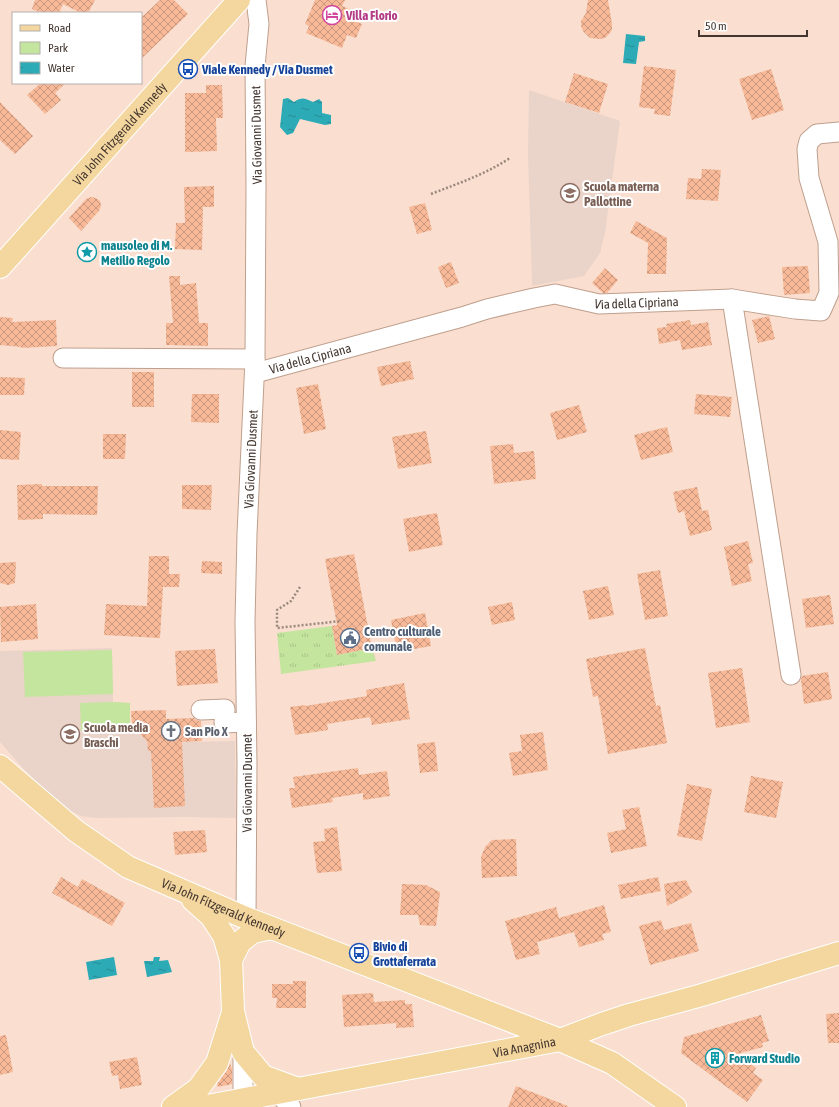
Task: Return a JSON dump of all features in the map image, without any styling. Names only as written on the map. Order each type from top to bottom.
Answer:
[{"type":"main road","name":"Via John Fitzgerald Kennedy","points":[[0,267],[239,0]]},
{"type":"main road","name":"Via John Fitzgerald Kennedy","points":[[0,766],[76,831],[128,867],[246,918],[560,1040],[612,1063],[675,1107]]},
{"type":"main road","points":[[183,892],[211,916],[224,936],[231,960],[233,1011],[243,1052],[263,1076],[289,1096]]},
{"type":"main road","points":[[231,960],[240,942],[253,932],[272,928]]},
{"type":"main road","name":"Via Anagnina","points":[[202,1107],[289,1096],[560,1040],[629,1015],[702,995],[839,953]]},
{"type":"main road","points":[[173,1107],[198,1089],[217,1063],[233,1011]]},
{"type":"main road","points":[[504,1051],[514,1042],[517,1037],[516,1027],[513,1022]]},
{"type":"street","name":"Via Giovanni Dusmet","points":[[246,918],[246,617],[247,534],[255,366],[255,66],[259,24],[256,0]]},
{"type":"street","name":"Via della Cipriana","points":[[63,358],[255,366],[455,319],[487,308],[555,294],[600,304],[732,299],[795,309],[821,311],[829,294],[828,242],[809,178],[807,149],[809,141],[817,134],[839,132]]},
{"type":"street","points":[[732,299],[791,675]]},
{"type":"street","points":[[201,710],[225,709],[224,724],[246,722]]},
{"type":"street","points":[[243,1052],[243,1103]]},
{"type":"path","points":[[431,194],[494,168],[510,158]]},
{"type":"path","points":[[300,587],[290,601],[277,610],[277,628],[341,621]]},
{"type":"shaded area","name":"Scuola materna Pallottine","points":[[529,90],[620,121],[605,233],[600,253],[584,276],[532,286],[528,153]]},
{"type":"shaded area","name":"Scuola media Braschi","points":[[112,648],[113,702],[130,703],[130,729],[140,729],[147,738],[147,743],[235,741],[236,818],[96,818],[81,816],[68,810],[52,798],[0,742],[0,651]]},
{"type":"green space","points":[[332,626],[337,655],[372,648],[376,661],[281,674],[277,633]]},
{"type":"green space","points":[[112,650],[113,694],[25,697],[23,652]]},
{"type":"green space","points":[[80,703],[130,703],[130,729],[81,731]]},
{"type":"water","points":[[626,34],[645,36],[645,41],[639,42],[636,64],[623,63]]},
{"type":"water","points":[[288,98],[294,102],[299,99],[305,99],[313,102],[319,99],[322,102],[322,113],[331,115],[331,124],[325,125],[300,119],[293,133],[287,135],[280,127],[283,99]]},
{"type":"water","points":[[114,957],[117,975],[89,980],[86,962]]},
{"type":"water","points":[[154,957],[160,957],[159,961],[168,960],[172,972],[147,977],[144,961],[153,961]]},
{"type":"building","points":[[35,0],[95,0],[89,12],[79,12],[63,4],[59,12],[40,12],[32,9]]},
{"type":"building","points":[[160,0],[174,0],[188,14],[142,58],[142,17]]},
{"type":"building","points":[[315,0],[345,0],[342,6],[356,12],[352,20],[362,24],[356,38],[347,35],[342,48],[306,33],[309,26],[305,24]]},
{"type":"building","points":[[588,0],[608,0],[612,30],[605,38],[590,38],[583,31],[581,21],[586,13]]},
{"type":"building","points":[[644,66],[676,70],[670,116],[654,114],[655,109],[639,107]]},
{"type":"building","points":[[771,69],[784,110],[752,120],[739,79]]},
{"type":"building","points":[[574,73],[608,84],[599,113],[565,102]]},
{"type":"building","points":[[40,84],[65,84],[55,93],[61,100],[45,114],[27,95]]},
{"type":"building","points":[[206,85],[222,85],[223,118],[216,118],[217,151],[185,152],[185,93],[206,93]]},
{"type":"building","points":[[0,102],[33,136],[15,154],[0,140]]},
{"type":"building","points":[[702,169],[721,170],[718,201],[686,199],[688,178],[701,179]]},
{"type":"building","points":[[214,186],[214,207],[203,207],[202,250],[175,249],[176,223],[185,223],[184,187]]},
{"type":"building","points":[[91,197],[100,201],[101,206],[99,211],[81,231],[69,218],[86,199]]},
{"type":"building","points":[[425,203],[432,230],[417,234],[409,207]]},
{"type":"building","points":[[636,221],[667,238],[666,274],[647,274],[648,243],[630,233]]},
{"type":"building","points":[[451,262],[459,283],[446,288],[438,267]]},
{"type":"building","points":[[808,266],[810,293],[784,295],[782,267]]},
{"type":"building","points":[[605,268],[618,280],[607,293],[603,293],[592,283]]},
{"type":"building","points":[[169,276],[180,276],[180,285],[196,283],[199,323],[208,323],[208,346],[166,345],[166,323],[173,323]]},
{"type":"building","points":[[769,316],[775,339],[758,343],[752,320]]},
{"type":"building","points":[[0,317],[13,318],[12,322],[56,320],[57,346],[21,348],[0,345]]},
{"type":"building","points":[[690,320],[691,325],[708,322],[712,345],[682,350],[680,340],[659,344],[657,328],[667,327],[666,324]]},
{"type":"building","points":[[410,361],[414,379],[381,386],[377,367]]},
{"type":"building","points":[[132,372],[154,372],[154,407],[132,407]]},
{"type":"building","points":[[0,377],[25,378],[24,395],[0,395]]},
{"type":"building","points":[[318,384],[326,429],[304,434],[296,388]]},
{"type":"building","points":[[192,394],[219,394],[219,423],[191,422]]},
{"type":"building","points":[[696,394],[732,397],[730,417],[694,414]]},
{"type":"building","points":[[579,405],[587,432],[557,440],[550,413]]},
{"type":"building","points":[[667,427],[673,452],[641,460],[634,435]]},
{"type":"building","points":[[0,430],[21,432],[19,460],[0,459]]},
{"type":"building","points":[[426,431],[432,463],[398,469],[392,437]]},
{"type":"building","points":[[103,434],[126,434],[125,459],[103,459]]},
{"type":"building","points":[[513,444],[514,453],[534,451],[536,479],[494,484],[490,446]]},
{"type":"building","points":[[42,484],[42,486],[98,486],[97,515],[43,514],[43,519],[18,520],[17,485]]},
{"type":"building","points":[[182,485],[212,485],[211,510],[182,509]]},
{"type":"building","points":[[697,487],[702,511],[708,510],[712,530],[690,536],[684,511],[678,513],[673,492]]},
{"type":"building","points":[[437,513],[443,545],[409,552],[403,519]]},
{"type":"building","points":[[748,541],[753,563],[748,564],[752,581],[732,586],[724,547]]},
{"type":"building","points":[[354,554],[372,648],[337,655],[332,626],[337,625],[325,559]]},
{"type":"building","points":[[149,556],[169,556],[169,574],[180,574],[179,587],[163,587],[160,638],[104,635],[106,604],[147,606]]},
{"type":"building","points":[[202,561],[222,562],[222,574],[201,573]]},
{"type":"building","points":[[16,562],[15,583],[8,585],[0,583],[0,563]]},
{"type":"building","points":[[660,570],[668,616],[645,620],[637,574]]},
{"type":"building","points":[[608,586],[614,615],[589,620],[583,591]]},
{"type":"building","points":[[830,595],[834,624],[806,628],[802,599]]},
{"type":"building","points":[[512,602],[515,620],[492,625],[488,607]]},
{"type":"building","points":[[36,604],[38,639],[1,642],[0,607]]},
{"type":"building","points":[[425,613],[431,646],[397,652],[391,620]]},
{"type":"building","points":[[645,648],[656,706],[660,705],[667,743],[608,754],[598,696],[593,697],[586,659]]},
{"type":"building","points":[[215,649],[218,683],[177,686],[175,651]]},
{"type":"building","points":[[742,668],[750,722],[716,728],[708,673]]},
{"type":"building","points":[[828,672],[832,699],[804,704],[801,680],[802,676]]},
{"type":"building","points":[[404,683],[410,719],[372,725],[370,717],[327,724],[328,730],[295,735],[290,707],[367,696],[366,690]]},
{"type":"building","points":[[166,710],[166,719],[194,718],[201,721],[202,741],[182,742],[185,806],[154,808],[151,751],[148,751],[147,741],[141,735],[137,724],[132,724],[131,711]]},
{"type":"building","points":[[543,732],[548,770],[513,776],[509,753],[522,751],[520,735]]},
{"type":"building","points":[[435,742],[438,771],[420,773],[417,744]]},
{"type":"building","points":[[358,768],[359,775],[387,771],[390,796],[363,800],[363,793],[332,798],[333,802],[292,808],[289,788],[295,788],[293,777]]},
{"type":"building","points":[[751,776],[783,782],[776,818],[744,812]]},
{"type":"building","points":[[687,784],[712,789],[702,841],[677,836]]},
{"type":"building","points":[[639,807],[647,846],[611,853],[607,833],[626,829],[622,810]]},
{"type":"building","points":[[337,827],[342,871],[317,873],[313,842],[325,841],[324,829]]},
{"type":"building","points":[[205,830],[207,852],[175,855],[173,832]]},
{"type":"building","points":[[516,839],[517,876],[482,878],[481,857],[485,847],[492,840]]},
{"type":"building","points":[[61,877],[78,887],[82,879],[125,903],[112,926],[52,893]]},
{"type":"building","points":[[658,877],[661,891],[621,899],[618,885]]},
{"type":"building","points":[[686,880],[692,892],[667,906],[664,884]]},
{"type":"building","points":[[402,884],[426,885],[440,892],[436,926],[420,925],[418,915],[400,915]]},
{"type":"building","points":[[604,905],[611,932],[602,934],[604,940],[579,947],[574,932],[537,942],[540,954],[516,960],[505,921],[556,907],[559,918]]},
{"type":"building","points":[[661,920],[664,930],[691,923],[699,951],[650,965],[639,926]]},
{"type":"building","points":[[293,981],[306,981],[306,1008],[276,1008],[277,998],[272,998],[272,984],[293,984]]},
{"type":"building","points":[[373,993],[374,1002],[405,1000],[405,1004],[412,1004],[414,1027],[396,1028],[396,1023],[344,1027],[342,995]]},
{"type":"building","points":[[839,1013],[839,1043],[828,1043],[826,1014]]},
{"type":"building","name":"Forward Studio","points":[[761,1015],[769,1041],[762,1043],[763,1047],[737,1054],[756,1068],[753,1073],[763,1080],[747,1102],[681,1053],[684,1037]]},
{"type":"building","points":[[6,1035],[13,1072],[0,1075],[0,1036]]},
{"type":"building","points":[[137,1057],[142,1085],[120,1089],[118,1075],[112,1076],[109,1062]]},
{"type":"building","points":[[230,1063],[232,1069],[232,1084],[218,1087],[217,1084]]},
{"type":"building","points":[[516,1086],[568,1106],[568,1107],[508,1107]]},
{"type":"place","name":"Villa Florio","points":[[332,15]]},
{"type":"place","name":"Viale Kennedy / Via Dusmet","points":[[188,69]]},
{"type":"place","name":"Scuola materna Pallottine","points":[[570,193]]},
{"type":"place","name":"mausoleo di M. Metilio Regolo","points":[[87,252]]},
{"type":"place","name":"Centro culturale comunale","points":[[350,638]]},
{"type":"place","name":"San Pio X","points":[[171,731]]},
{"type":"place","name":"Scuola media Braschi","points":[[70,734]]},
{"type":"place","name":"Bivio di Grottaferrata","points":[[359,953]]},
{"type":"place","name":"Forward Studio","points":[[715,1058]]}]
